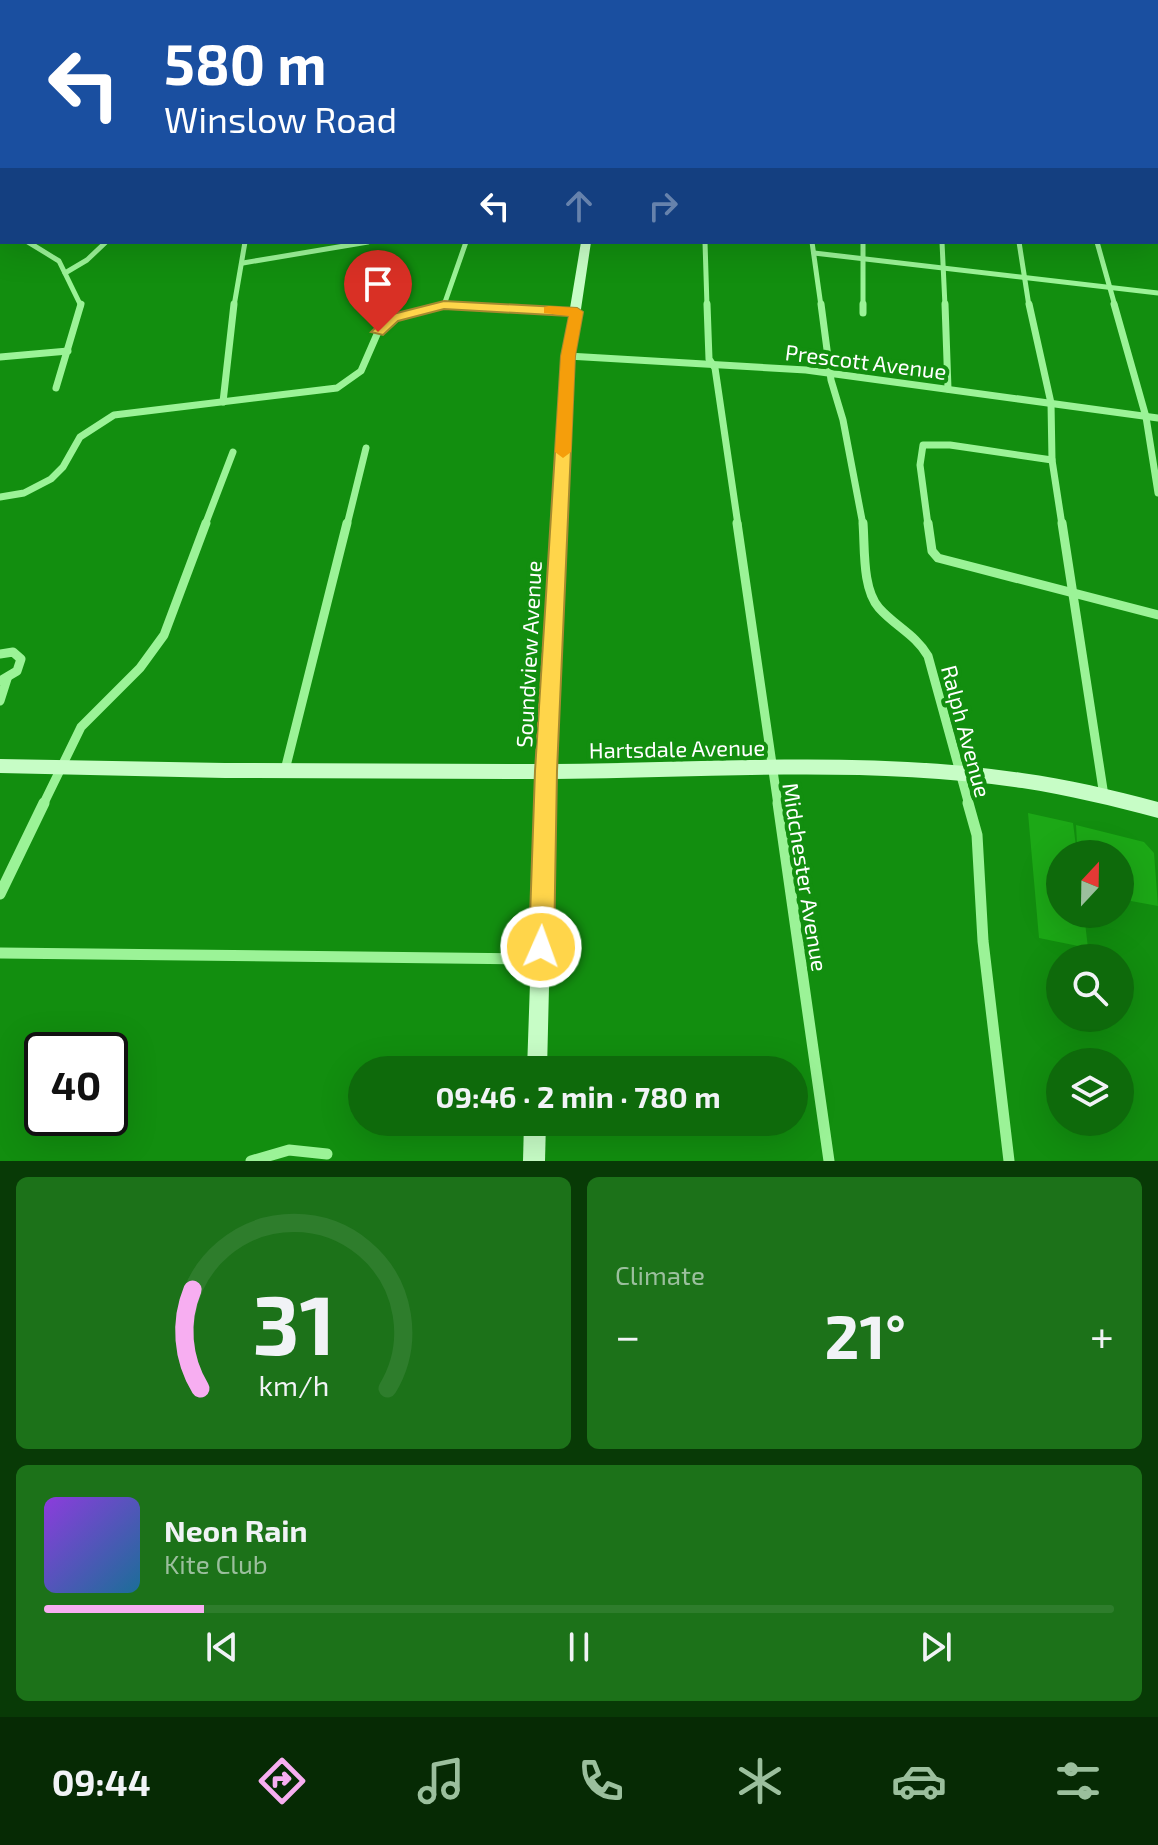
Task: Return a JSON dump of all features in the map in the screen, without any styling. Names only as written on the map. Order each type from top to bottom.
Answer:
[{"type":"street","points":[[31,244],[59,261],[81,305],[56,388]]},
{"type":"street","points":[[65,273],[88,260],[104,244]]},
{"type":"street","points":[[223,402],[234,296],[245,244]]},
{"type":"street","points":[[243,263],[356,244]]},
{"type":"street","points":[[444,305],[465,244]]},
{"type":"street","name":"Soundview Avenue","points":[[538,1056],[546,771],[568,356],[586,244]]},
{"type":"street","name":"Midchester Avenue","points":[[705,244],[707,340],[715,368],[829,1161]]},
{"type":"street","name":"Ralph Avenue","points":[[812,244],[830,373],[843,420],[862,518],[870,593],[878,607],[921,643],[928,656],[977,835],[983,941],[1009,1161]]},
{"type":"street","points":[[863,244],[863,313]]},
{"type":"street","points":[[942,244],[948,389]]},
{"type":"street","points":[[1019,244],[1034,334],[1051,403],[1052,460],[1104,796]]},
{"type":"street","points":[[1098,244],[1146,417],[1158,493]]},
{"type":"street","points":[[814,253],[1158,293]]},
{"type":"street","points":[[0,497],[24,493],[51,479],[63,467],[80,437],[114,415],[337,388],[361,371],[385,323],[399,316],[444,305],[577,312]]},
{"type":"street","points":[[0,357],[68,351]]},
{"type":"street","name":"Prescott Avenue","points":[[568,356],[711,362],[830,373],[1158,418]]},
{"type":"street","points":[[1052,460],[950,445],[923,445],[920,465],[932,551],[943,560],[1158,615]]},
{"type":"street","points":[[285,770],[366,448]]},
{"type":"street","points":[[0,894],[81,727],[140,668],[164,635],[233,452]]},
{"type":"street","points":[[0,654],[13,652],[21,659],[17,671],[3,680],[0,701]]},
{"type":"street","name":"Hartsdale Avenue","points":[[0,766],[959,772],[1104,796],[1158,810]]},
{"type":"street","points":[[0,953],[541,959]]},
{"type":"street","points":[[534,1161],[535,1136]]},
{"type":"street","points":[[251,1161],[288,1150],[308,1149],[327,1154]]},
{"type":"green space","points":[[1028,813],[1073,823],[1075,840],[1046,840],[1046,928],[1086,928],[1088,944],[1039,938]]},
{"type":"green space","points":[[1076,825],[1144,842],[1154,853],[1158,906],[1134,902],[1134,840],[1077,840]]},
{"type":"slow traffic","points":[[549,310],[577,312],[568,356],[563,452]]},
{"type":"route","points":[[378,332],[393,318],[444,305],[577,312],[568,356],[546,771],[541,947]]}]
